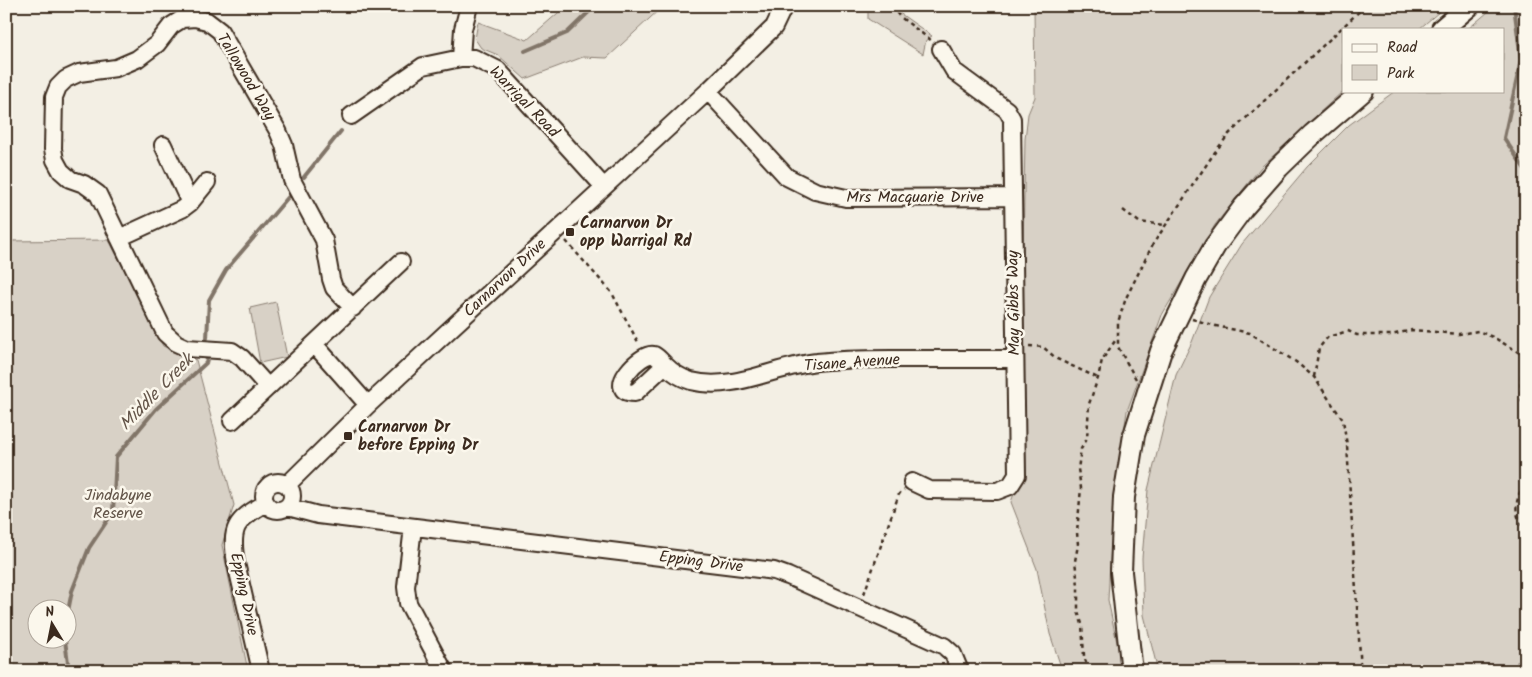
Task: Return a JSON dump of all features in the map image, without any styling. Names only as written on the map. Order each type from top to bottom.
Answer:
[{"type":"main road","points":[[1443,28],[1469,6]]},
{"type":"main road","points":[[1133,671],[1120,572],[1124,497],[1134,435],[1161,351],[1196,279],[1215,246],[1243,208],[1278,168],[1363,92]]},
{"type":"street","points":[[460,58],[469,6]]},
{"type":"street","name":"Carnarvon Drive","points":[[287,484],[368,405],[708,92],[774,26],[784,6]]},
{"type":"street","name":"Tallowood Way","points":[[268,387],[242,358],[232,351],[187,348],[176,343],[165,333],[98,194],[84,184],[70,179],[55,160],[53,149],[54,97],[58,87],[66,79],[78,73],[116,68],[137,59],[157,44],[172,26],[182,20],[195,18],[207,21],[220,31],[278,131],[284,145],[292,180],[324,240],[334,288],[353,308]]},
{"type":"street","name":"May Gibbs Way","points":[[912,482],[929,490],[997,491],[1010,486],[1017,475],[1012,119],[1007,110],[954,71],[941,49]]},
{"type":"street","name":"Warrigal Road","points":[[351,116],[423,66],[460,58],[474,58],[498,70],[604,187]]},
{"type":"street","name":"Mrs Macquarie Drive","points":[[708,92],[787,176],[815,191],[846,198],[1013,197]]},
{"type":"street","points":[[163,145],[190,202]]},
{"type":"street","points":[[120,238],[182,209],[207,182]]},
{"type":"street","points":[[232,421],[401,262]]},
{"type":"street","points":[[314,344],[368,405]]},
{"type":"street","name":"Tisane Avenue","points":[[643,357],[653,355],[678,375],[690,381],[708,383],[730,382],[816,362],[866,358],[1014,353]]},
{"type":"street","points":[[643,357],[624,376],[622,381],[625,390],[629,393],[635,393],[640,390],[665,365]]},
{"type":"street","points":[[279,481],[287,484],[292,491],[292,501],[288,507],[273,509],[266,503],[264,493],[270,484],[279,481]]},
{"type":"street","name":"Epping Drive","points":[[261,671],[236,563],[233,535],[239,522],[266,503]]},
{"type":"street","name":"Epping Drive","points":[[288,507],[318,515],[774,571],[944,646],[953,654],[960,671]]},
{"type":"street","points":[[413,527],[406,587],[408,603],[444,671]]},
{"type":"path","points":[[892,6],[899,16],[922,32],[941,49]]},
{"type":"path","points":[[1146,398],[1118,347],[1118,322],[1126,298],[1153,244],[1229,134],[1365,6]]},
{"type":"path","points":[[1123,210],[1140,222],[1166,225]]},
{"type":"path","points":[[557,230],[612,293],[640,345],[643,357]]},
{"type":"path","points":[[1179,315],[1216,326],[1250,333],[1296,362],[1314,377],[1343,420],[1347,445],[1361,671]]},
{"type":"path","points":[[1314,377],[1320,348],[1328,337],[1348,331],[1357,335],[1391,335],[1412,330],[1459,334],[1478,331],[1493,337],[1523,355]]},
{"type":"path","points":[[1089,671],[1084,656],[1082,624],[1078,611],[1078,584],[1075,561],[1078,545],[1077,532],[1081,488],[1078,469],[1082,449],[1087,439],[1089,404],[1102,360],[1118,336]]},
{"type":"path","points":[[1014,353],[1043,347],[1056,359],[1098,378]]},
{"type":"path","points":[[1526,352],[1523,355],[1521,388],[1522,405],[1526,414]]},
{"type":"path","points":[[1526,476],[1515,508],[1526,533]]},
{"type":"path","points":[[859,608],[899,494],[912,482]]},
{"type":"path","points":[[1512,671],[1523,656],[1526,588]]},
{"type":"green space","points":[[566,6],[663,6],[607,58],[583,57],[525,79],[498,55],[481,48],[475,39],[478,22],[527,40]]},
{"type":"green space","points":[[868,6],[896,6],[898,12],[932,36],[926,40],[923,54],[868,19]]},
{"type":"green space","points":[[1034,6],[1446,6],[1420,28],[1342,28],[1342,92],[1261,167],[1215,225],[1162,315],[1127,411],[1113,505],[1108,600],[1123,671],[1060,671],[1061,667],[1050,634],[1037,569],[1011,502],[1022,472],[1021,363],[1025,139],[1028,114],[1035,97]]},
{"type":"green space","points":[[1495,6],[1526,6],[1526,671],[1158,671],[1144,615],[1142,558],[1148,490],[1176,375],[1192,342],[1209,297],[1242,244],[1307,167],[1349,125],[1394,92],[1504,92],[1504,28],[1469,28]]},
{"type":"green space","name":"Jindabyne Reserve","points":[[109,240],[163,346],[196,360],[234,505],[222,545],[247,666],[233,671],[6,671],[6,241]]},
{"type":"green space","points":[[276,302],[287,357],[260,363],[250,308]]},
{"type":"waterway","name":"Middle Creek","points":[[525,51],[567,33],[595,6]]},
{"type":"waterway","points":[[1514,6],[1521,60],[1504,138],[1526,171]]},
{"type":"waterway","name":"Middle Creek","points":[[304,177],[341,131]]},
{"type":"waterway","name":"Middle Creek","points":[[207,338],[209,300],[226,270],[290,195]]},
{"type":"waterway","name":"Middle Creek","points":[[70,600],[89,548],[113,512],[116,457],[156,409],[206,363],[207,359]]},
{"type":"waterway","name":"Middle Creek","points":[[66,650],[69,671]]},
{"type":"place","name":"Carnarvon Dr opp Warrigal Rd","points":[[570,232]]},
{"type":"place","name":"Carnarvon Dr before Epping Dr","points":[[348,436]]}]
